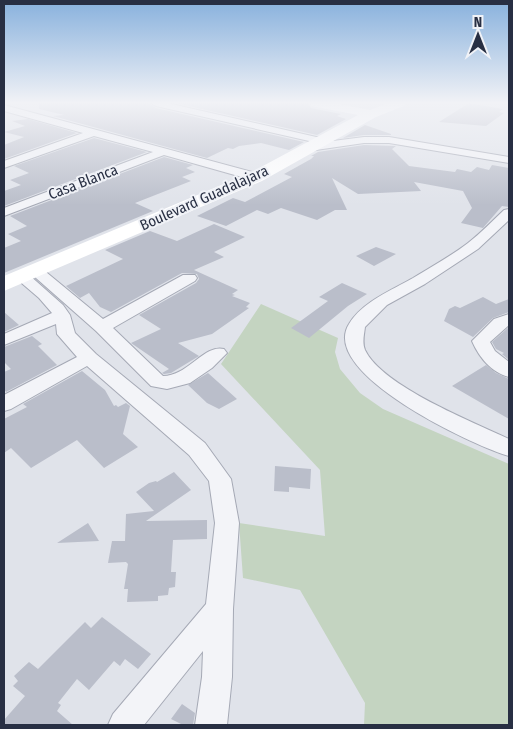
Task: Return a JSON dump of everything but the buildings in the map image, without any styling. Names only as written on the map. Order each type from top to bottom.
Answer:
[{"type":"main road","name":"Boulevard Guadalajara","points":[[4,284],[256,178],[329,137]]},
{"type":"street","points":[[4,165],[81,137]]},
{"type":"street","points":[[107,137],[256,178]]},
{"type":"street","points":[[285,137],[315,145],[377,140],[509,160]]},
{"type":"street","name":"Casa Blanca","points":[[4,212],[162,152]]},
{"type":"street","points":[[509,213],[474,246],[419,281],[381,302],[356,326],[355,349],[370,372],[410,400],[509,448]]},
{"type":"street","points":[[29,274],[62,315],[66,323],[66,334],[89,358],[197,449],[220,479],[227,523],[219,609],[217,678],[210,725]]},
{"type":"street","points":[[29,274],[102,327],[158,382],[169,384],[201,369],[218,353]]},
{"type":"street","points":[[102,327],[189,278]]},
{"type":"street","points":[[4,340],[62,315]]},
{"type":"street","points":[[509,319],[500,322],[481,340],[487,354],[509,371]]},
{"type":"street","points":[[4,404],[89,358]]},
{"type":"street","points":[[124,725],[219,609]]},
{"type":"green space","points":[[261,304],[338,338],[335,352],[340,369],[360,393],[383,409],[509,464],[509,725],[364,725],[365,703],[300,590],[243,578],[239,523],[325,536],[320,470],[221,364]]}]
